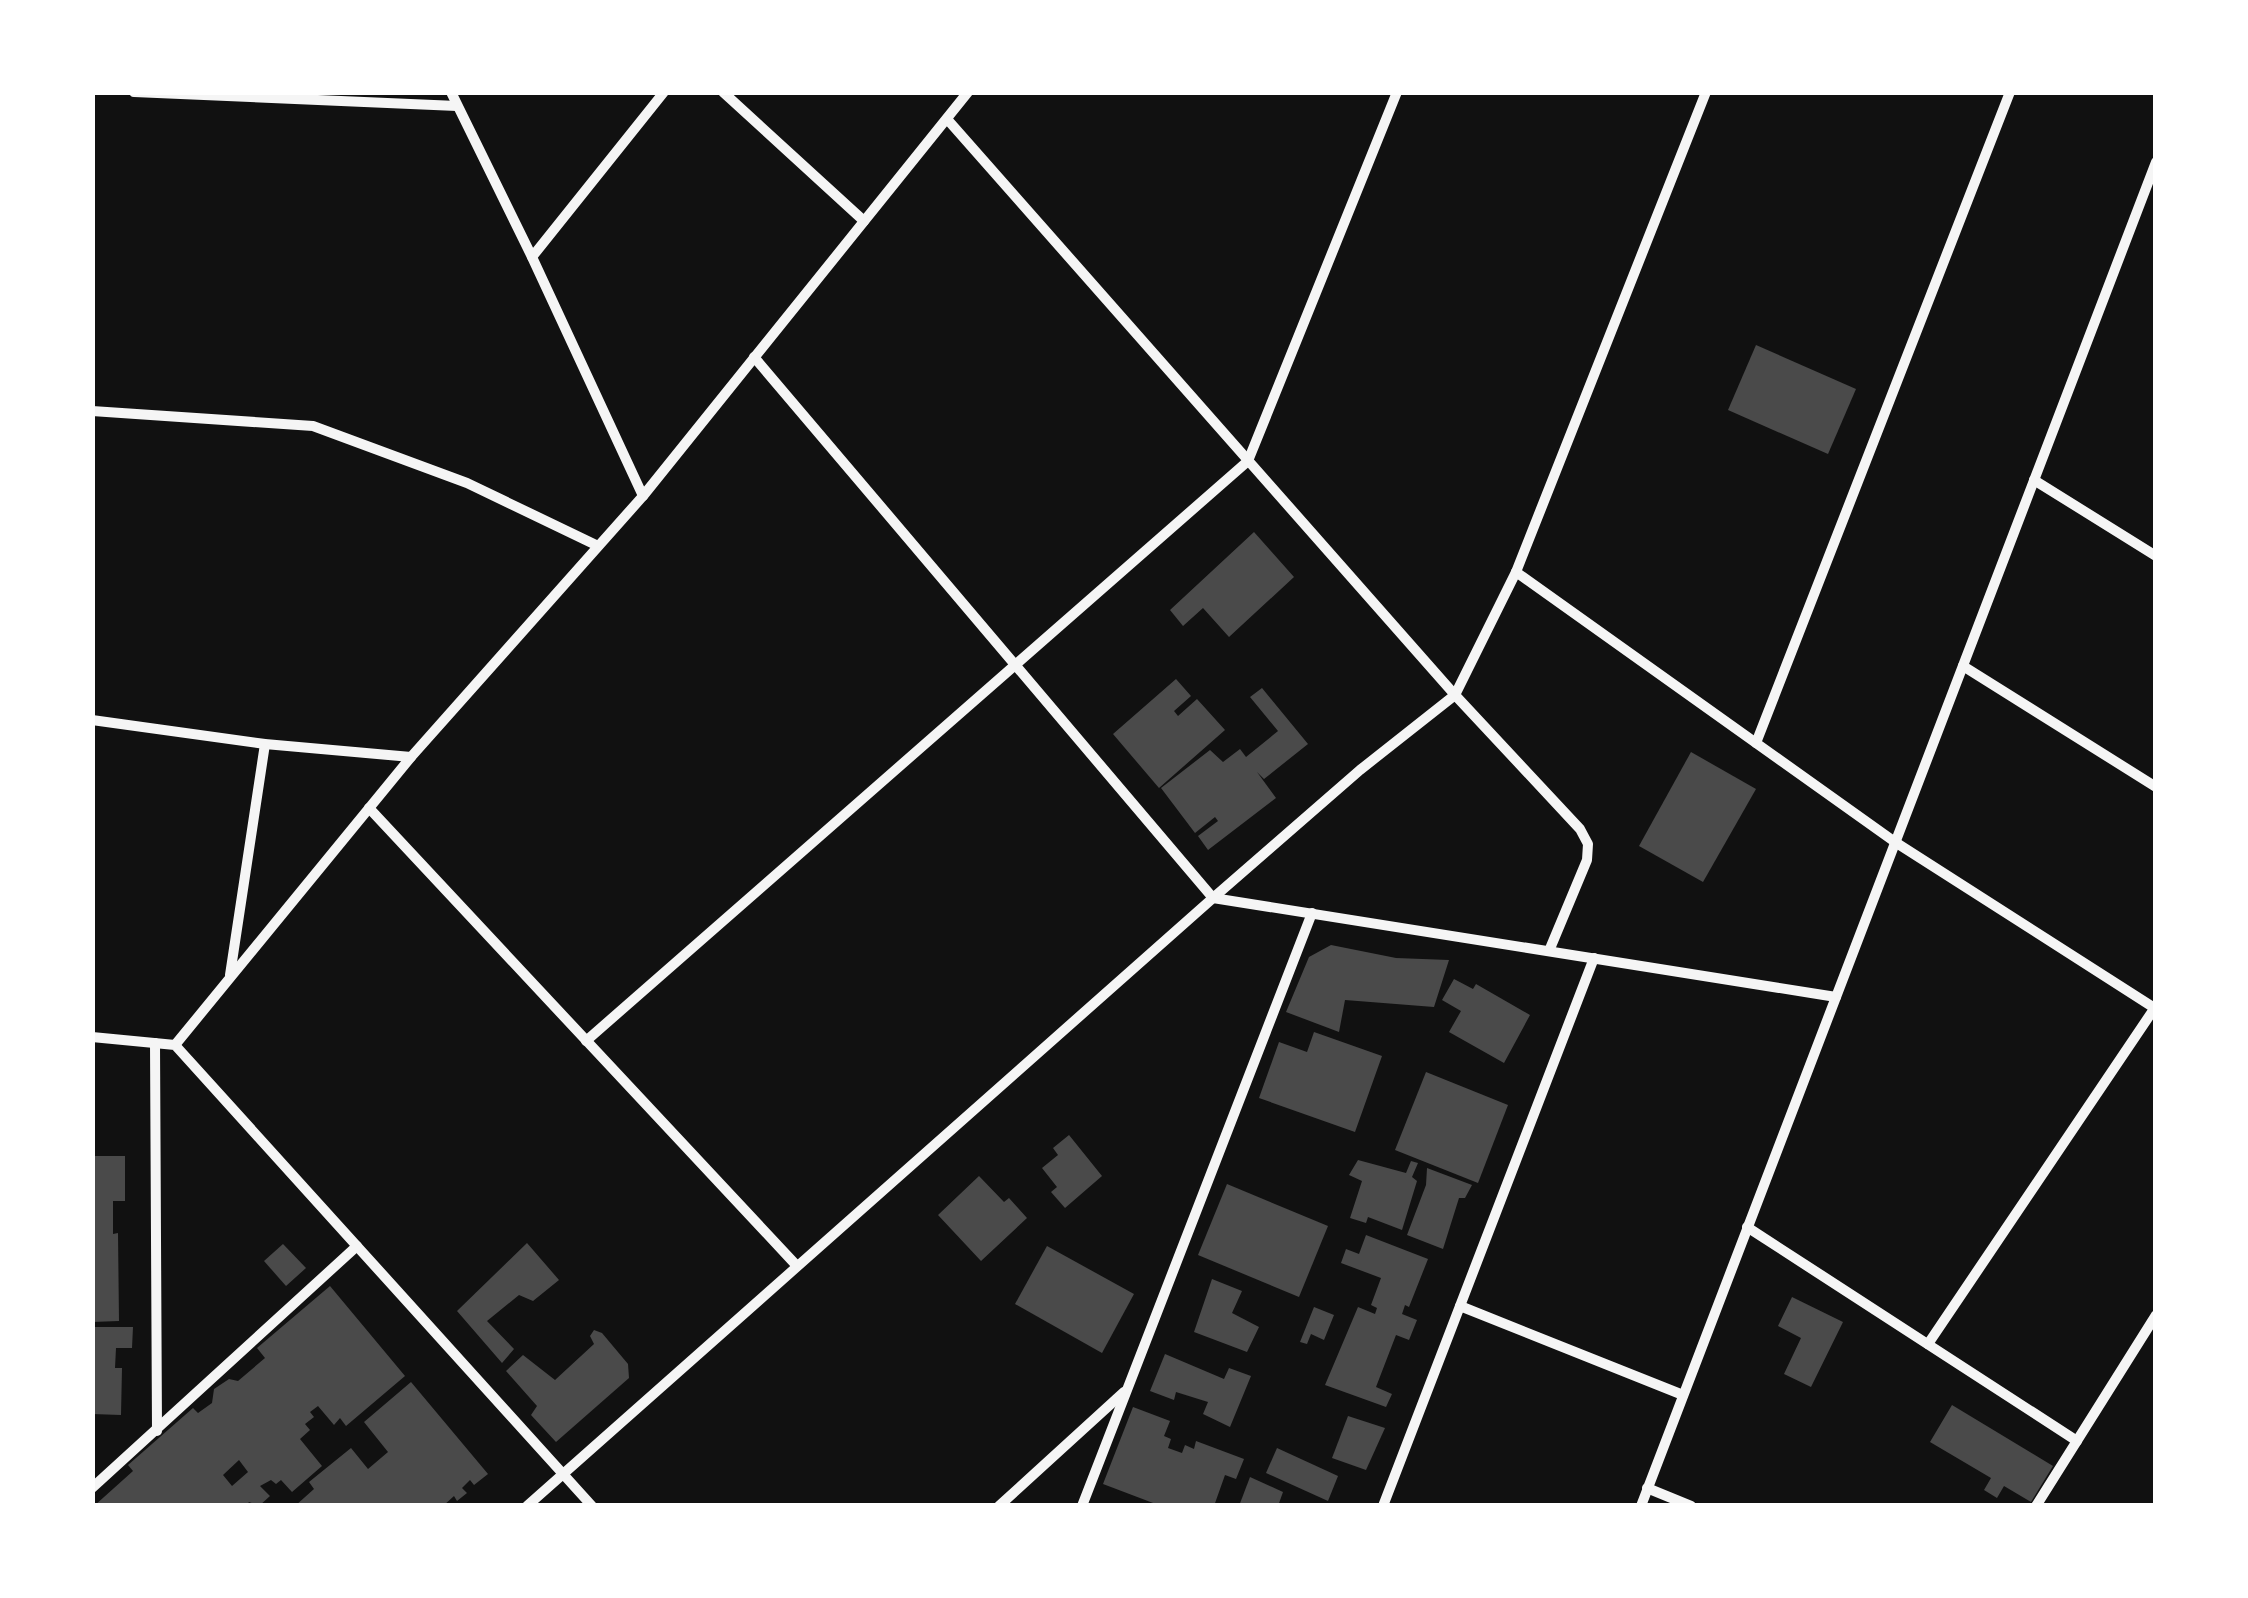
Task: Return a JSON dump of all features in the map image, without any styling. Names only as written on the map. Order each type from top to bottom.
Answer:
[{"type":"street","points":[[134,92],[458,106]]},
{"type":"street","points":[[451,92],[643,496]]},
{"type":"street","points":[[532,258],[664,92]]},
{"type":"street","points":[[723,92],[864,221]]},
{"type":"street","points":[[175,1045],[411,757],[643,496],[968,92]]},
{"type":"street","points":[[586,1040],[1248,461],[1397,92]]},
{"type":"street","points":[[527,1506],[1213,898],[1360,770],[1454,695],[1516,572],[1706,92]]},
{"type":"street","points":[[1756,743],[2010,92]]},
{"type":"street","points":[[947,119],[1454,695],[1580,828],[1588,844],[1587,860],[1549,951]]},
{"type":"street","points":[[1640,1506],[2156,162]]},
{"type":"street","points":[[754,358],[1213,898],[1836,997]]},
{"type":"street","points":[[92,411],[313,426],[467,482],[596,545]]},
{"type":"street","points":[[2034,480],[2156,556]]},
{"type":"street","points":[[1516,572],[1895,842],[2155,1009],[1928,1344]]},
{"type":"street","points":[[1963,666],[2156,787]]},
{"type":"street","points":[[92,720],[265,744],[411,757]]},
{"type":"street","points":[[230,978],[265,744]]},
{"type":"street","points":[[369,808],[797,1266]]},
{"type":"street","points":[[1082,1506],[1312,913]]},
{"type":"street","points":[[1383,1506],[1594,958]]},
{"type":"street","points":[[92,1037],[175,1045],[592,1506]]},
{"type":"street","points":[[155,1044],[157,1431]]},
{"type":"street","points":[[1748,1227],[2077,1440]]},
{"type":"street","points":[[92,1488],[357,1246]]},
{"type":"street","points":[[1460,1306],[1683,1395]]},
{"type":"street","points":[[2036,1506],[2156,1315]]},
{"type":"street","points":[[999,1506],[1127,1389]]},
{"type":"street","points":[[1647,1488],[1690,1506]]},
{"type":"building","points":[[1756,345],[1856,389],[1828,454],[1728,410]]},
{"type":"building","points":[[1254,532],[1294,577],[1229,637],[1203,608],[1183,626],[1170,610]]},
{"type":"building","points":[[1176,679],[1191,696],[1174,711],[1178,716],[1197,699],[1225,730],[1159,788],[1113,734]]},
{"type":"building","points":[[1262,688],[1308,744],[1264,779],[1257,772],[1276,798],[1208,850],[1198,836],[1218,821],[1215,817],[1195,833],[1161,788],[1210,750],[1223,762],[1240,749],[1246,757],[1278,731],[1250,697]]},
{"type":"building","points":[[1691,752],[1756,789],[1703,882],[1639,846]]},
{"type":"building","points":[[1331,945],[1396,958],[1449,960],[1434,1007],[1345,1000],[1339,1032],[1286,1012],[1309,957]]},
{"type":"building","points":[[1454,979],[1473,989],[1476,984],[1530,1015],[1504,1063],[1449,1032],[1461,1011],[1442,1000]]},
{"type":"building","points":[[1314,1032],[1382,1056],[1355,1132],[1259,1098],[1279,1042],[1307,1052]]},
{"type":"building","points":[[1426,1072],[1508,1105],[1478,1183],[1395,1150]]},
{"type":"building","points":[[1069,1135],[1102,1176],[1065,1208],[1051,1192],[1057,1187],[1042,1168],[1058,1155],[1053,1148]]},
{"type":"building","points":[[92,1156],[125,1156],[125,1201],[113,1201],[113,1234],[118,1233],[119,1321],[92,1322]]},
{"type":"building","points":[[1358,1160],[1406,1173],[1411,1161],[1418,1163],[1412,1177],[1417,1181],[1402,1230],[1368,1217],[1366,1223],[1350,1218],[1362,1181],[1349,1175]]},
{"type":"building","points":[[1427,1168],[1472,1185],[1465,1198],[1459,1198],[1443,1249],[1407,1235],[1426,1185]]},
{"type":"building","points":[[979,1176],[1004,1202],[1009,1198],[1027,1218],[981,1261],[938,1215]]},
{"type":"building","points":[[1227,1184],[1328,1226],[1299,1297],[1198,1255]]},
{"type":"building","points":[[1366,1235],[1428,1259],[1409,1307],[1405,1305],[1402,1314],[1417,1320],[1409,1340],[1396,1335],[1376,1387],[1392,1394],[1386,1407],[1325,1385],[1358,1307],[1375,1314],[1377,1308],[1371,1305],[1381,1278],[1341,1263],[1346,1249],[1359,1254]]},
{"type":"building","points":[[527,1243],[559,1280],[533,1301],[519,1295],[487,1321],[514,1349],[502,1363],[457,1311]]},
{"type":"building","points":[[283,1244],[306,1268],[286,1286],[264,1261]]},
{"type":"building","points":[[1047,1246],[1134,1294],[1102,1353],[1015,1304]]},
{"type":"building","points":[[1212,1279],[1242,1291],[1232,1313],[1259,1327],[1247,1352],[1194,1332]]},
{"type":"building","points":[[330,1286],[405,1376],[346,1426],[340,1418],[334,1425],[318,1406],[310,1412],[314,1417],[305,1424],[310,1430],[300,1439],[322,1466],[292,1492],[281,1480],[260,1486],[270,1496],[259,1506],[249,1502],[246,1506],[94,1506],[133,1471],[128,1465],[193,1408],[198,1413],[212,1403],[214,1389],[229,1379],[238,1381],[265,1358],[257,1348]],"holes":[[[239,1460],[248,1472],[232,1486],[223,1475]]]},
{"type":"building","points":[[1792,1297],[1843,1322],[1811,1387],[1784,1374],[1801,1338],[1778,1326]]},
{"type":"building","points":[[1314,1307],[1334,1315],[1324,1340],[1311,1334],[1307,1344],[1300,1342]]},
{"type":"building","points":[[92,1327],[133,1327],[132,1348],[116,1348],[115,1368],[122,1368],[121,1415],[92,1414]]},
{"type":"building","points":[[594,1330],[602,1333],[628,1364],[629,1378],[556,1442],[531,1415],[537,1406],[506,1371],[523,1355],[555,1380],[594,1344],[590,1336]]},
{"type":"building","points":[[1165,1354],[1224,1379],[1229,1368],[1251,1376],[1230,1427],[1203,1414],[1208,1402],[1176,1392],[1174,1400],[1150,1391]]},
{"type":"building","points":[[411,1382],[488,1474],[474,1485],[470,1480],[462,1488],[467,1493],[457,1501],[454,1496],[443,1506],[295,1506],[314,1489],[309,1482],[351,1448],[368,1469],[388,1452],[364,1422]]},
{"type":"building","points":[[1952,1405],[2053,1466],[2031,1502],[2004,1486],[1997,1498],[1984,1490],[1991,1478],[1930,1442]]},
{"type":"building","points":[[1133,1407],[1170,1421],[1164,1436],[1171,1439],[1168,1448],[1182,1453],[1185,1445],[1194,1449],[1196,1441],[1244,1459],[1236,1479],[1225,1475],[1214,1506],[1161,1506],[1103,1484]]},
{"type":"building","points":[[1348,1416],[1385,1428],[1366,1470],[1332,1458]]},
{"type":"building","points":[[1277,1448],[1338,1476],[1328,1501],[1266,1473]]},
{"type":"building","points":[[1250,1477],[1283,1492],[1278,1506],[1239,1506]]}]
